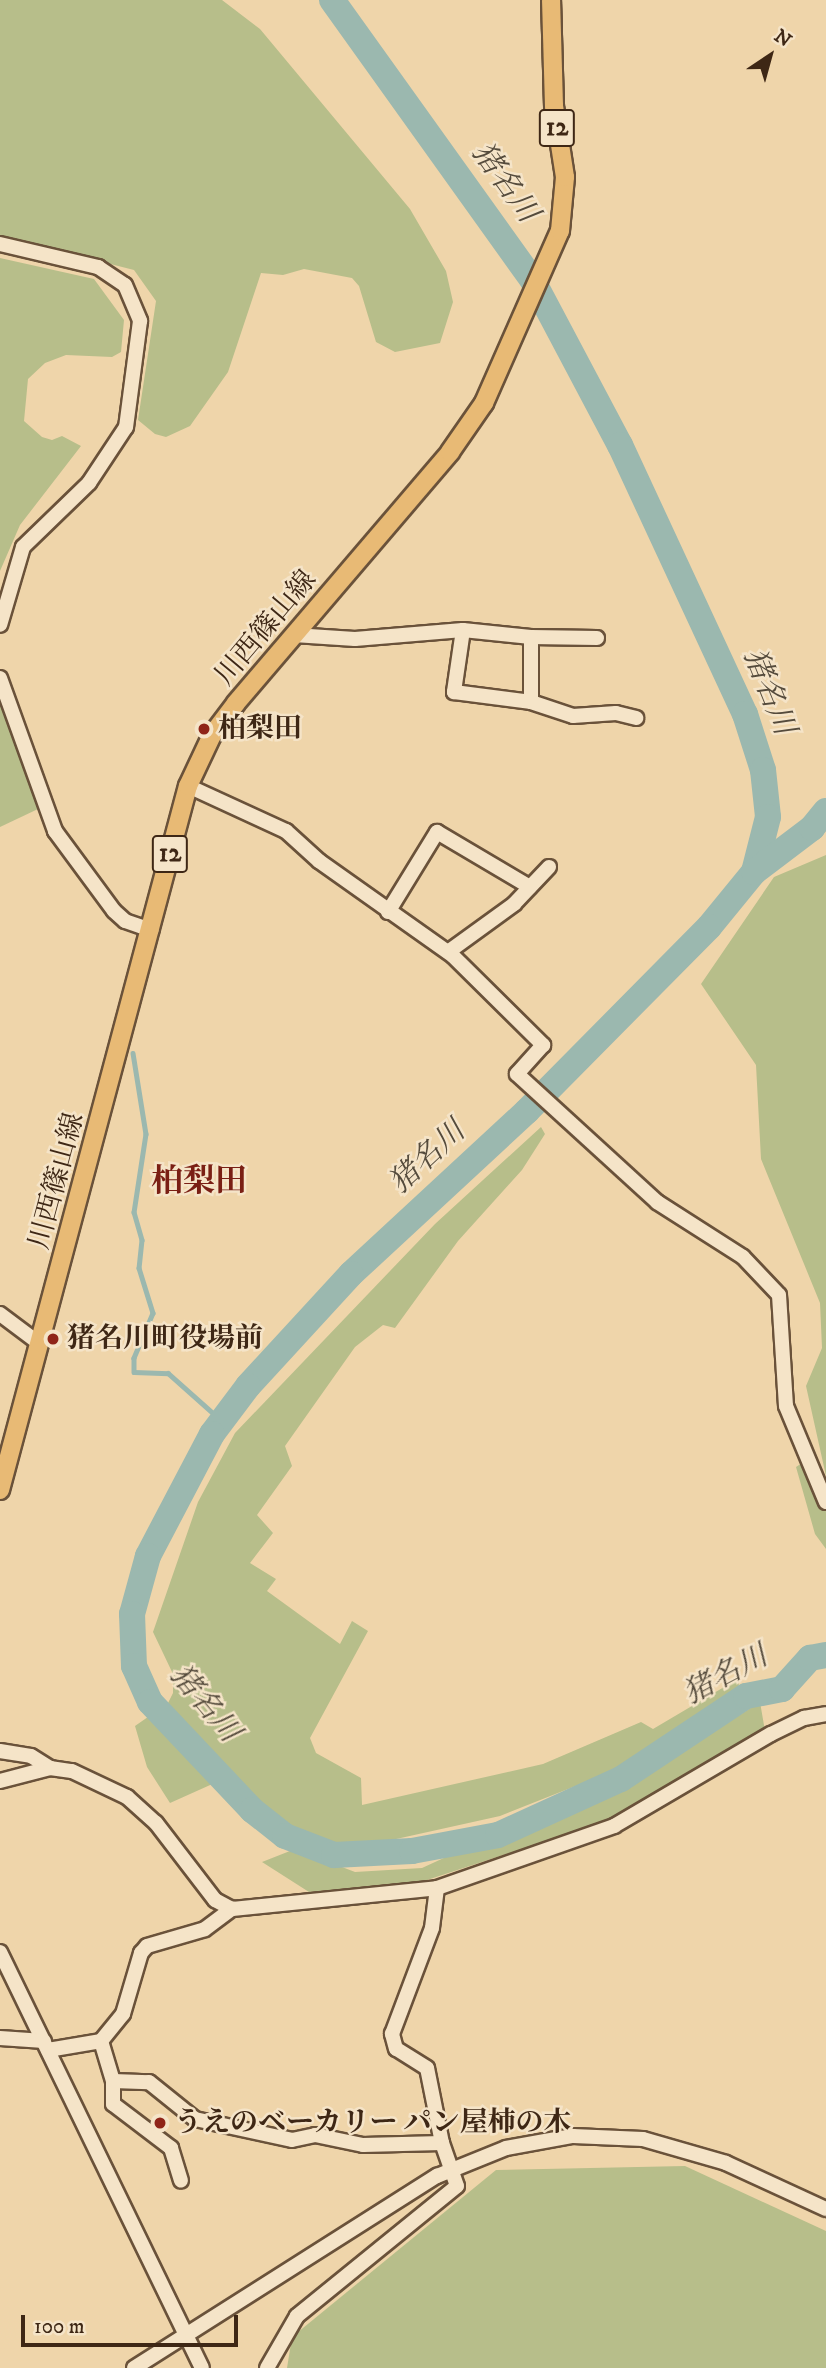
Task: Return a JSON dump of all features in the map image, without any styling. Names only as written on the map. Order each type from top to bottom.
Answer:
[{"type":"main road","name":"川西篠山線","points":[[0,1490],[188,786],[212,735],[450,452],[484,403],[551,254],[566,202],[554,106],[551,0]]},
{"type":"street","points":[[0,244],[98,267],[125,285],[140,321],[126,427],[89,483],[23,547],[0,625]]},
{"type":"street","points":[[294,635],[355,639],[463,629],[531,638],[597,638]]},
{"type":"street","points":[[463,629],[454,692],[531,702],[573,716],[616,713],[635,718]]},
{"type":"street","points":[[531,638],[531,702]]},
{"type":"street","points":[[0,678],[55,831],[114,911],[125,921],[151,930]]},
{"type":"street","points":[[188,786],[286,831],[388,912],[448,953],[542,1045],[517,1074],[657,1202],[743,1257],[779,1295],[786,1406],[826,1502]]},
{"type":"street","points":[[388,912],[437,832],[530,887]]},
{"type":"street","points":[[448,953],[514,904],[549,867]]},
{"type":"street","points":[[0,1314],[40,1344]]},
{"type":"street","points":[[0,2038],[46,2046],[101,2041],[123,2014],[141,1953],[148,1946],[205,1929],[233,1909],[437,1888],[614,1826],[772,1734],[804,1718],[826,1714]]},
{"type":"street","points":[[0,1751],[31,1756],[50,1768]]},
{"type":"street","points":[[0,1781],[50,1768],[72,1771],[143,1809],[215,1900],[233,1909]]},
{"type":"street","points":[[267,2368],[297,2316],[457,2186],[454,2167],[442,2143],[427,2068],[396,2049],[392,2034],[432,1928],[437,1888]]},
{"type":"street","points":[[0,1952],[202,2368]]},
{"type":"street","points":[[101,2041],[113,2081],[113,2104],[171,2148],[181,2180]]},
{"type":"street","points":[[113,2081],[149,2082],[195,2119],[292,2140],[315,2135],[363,2145],[442,2143]]},
{"type":"street","points":[[134,2368],[454,2167],[541,2140],[611,2136],[643,2139],[726,2163],[826,2209]]},
{"type":"green space","points":[[0,0],[222,0],[260,29],[410,209],[446,271],[453,302],[440,343],[395,352],[376,342],[359,286],[352,278],[304,269],[283,275],[261,273],[228,372],[190,426],[166,437],[155,434],[138,420],[156,301],[134,270],[0,236]]},
{"type":"green space","points":[[0,258],[94,279],[124,320],[121,352],[112,357],[66,355],[45,363],[28,379],[24,421],[42,437],[52,440],[62,436],[81,446],[20,525],[0,571]]},
{"type":"green space","points":[[0,693],[38,809],[0,827]]},
{"type":"green space","points":[[826,855],[826,1476],[806,1386],[822,1348],[820,1303],[761,1159],[756,1065],[701,984],[774,877]]},
{"type":"green space","points":[[541,1127],[545,1134],[522,1170],[458,1241],[395,1328],[383,1325],[355,1347],[285,1446],[292,1466],[257,1515],[273,1533],[250,1563],[276,1579],[267,1591],[340,1644],[352,1621],[368,1631],[310,1738],[316,1753],[361,1778],[362,1805],[543,1764],[641,1722],[653,1729],[741,1677],[738,1687],[621,1768],[500,1816],[351,1849],[285,1830],[228,1777],[170,1803],[147,1767],[135,1726],[168,1703],[173,1693],[173,1674],[153,1632],[198,1502],[235,1433],[435,1224]]},
{"type":"green space","points":[[805,1461],[821,1507],[826,1508],[826,1549],[815,1534],[796,1467]]},
{"type":"green space","points":[[760,1702],[765,1731],[625,1815],[424,1881],[309,1892],[262,1862],[295,1849],[355,1872],[422,1868],[459,1851],[517,1837],[637,1781]]},
{"type":"green space","points":[[685,2166],[826,2231],[826,2368],[287,2368],[292,2337],[496,2170]]},
{"type":"waterway","name":"猪名川","points":[[332,0],[533,281],[620,445],[745,714],[763,770],[768,817],[754,872],[709,927],[527,1111],[351,1274],[248,1386],[212,1434],[148,1556],[132,1614],[134,1666],[150,1702],[252,1810],[285,1836],[334,1855],[412,1851],[498,1835],[621,1779],[746,1696],[782,1689],[810,1658],[826,1655]]},
{"type":"waterway","points":[[754,872],[812,828],[826,811]]},
{"type":"waterway","points":[[133,1053],[146,1134],[134,1212],[142,1240],[139,1268],[153,1313],[134,1358],[134,1372],[168,1373],[222,1421]]},
{"type":"place","name":"柏梨田","points":[[204,729]]},
{"type":"place","name":"猪名川町役場前","points":[[53,1339]]},
{"type":"place","name":"うえのベーカリー パン屋柿の木","points":[[160,2123]]},
{"type":"district","name":"柏梨田","points":[[199,1182]]}]
